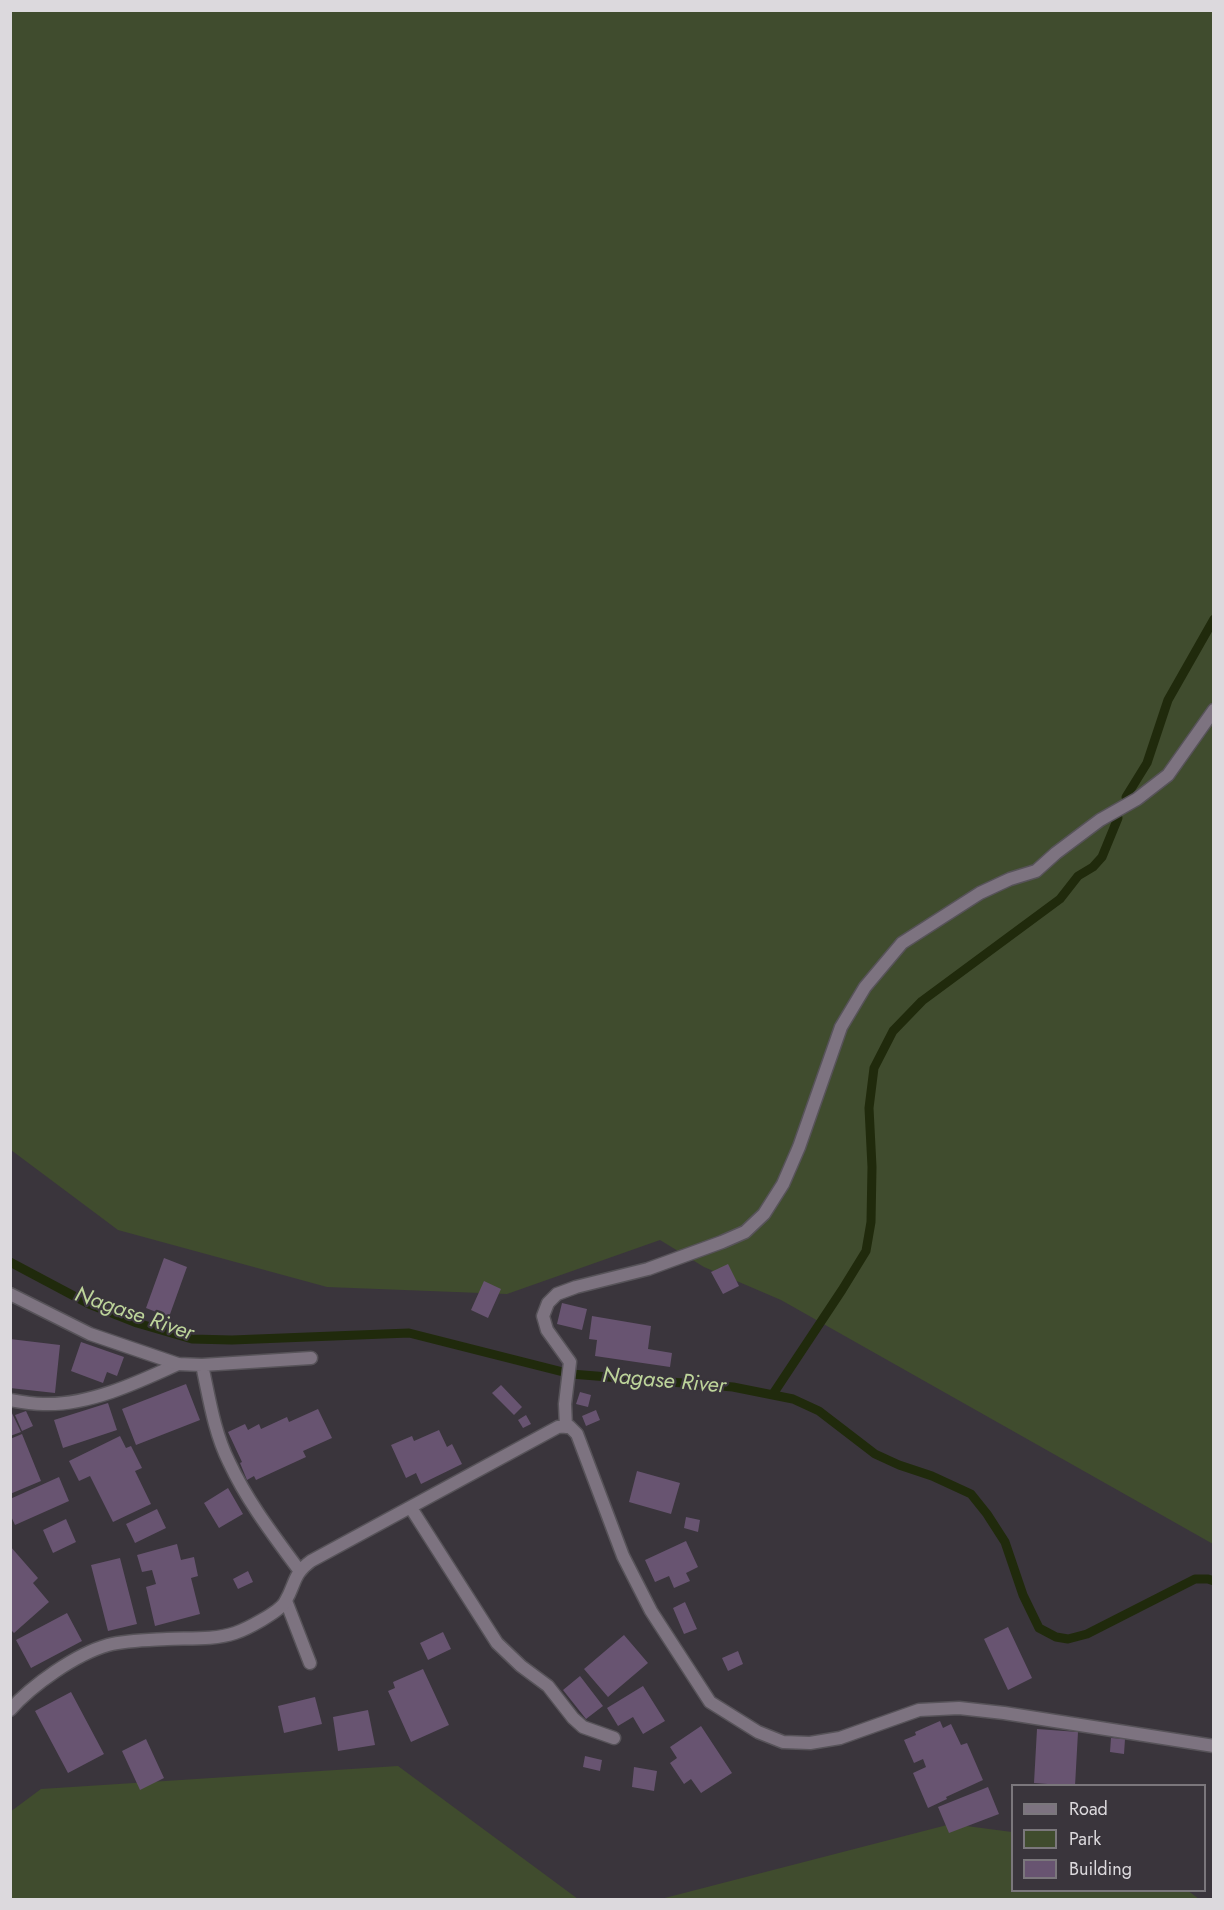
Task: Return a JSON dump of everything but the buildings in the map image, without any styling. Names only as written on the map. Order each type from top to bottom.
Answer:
[{"type":"street","points":[[566,1427],[566,1386],[570,1362],[547,1330],[543,1316],[548,1303],[557,1294],[576,1287],[648,1269],[745,1232],[764,1214],[783,1184],[799,1147],[841,1027],[865,987],[902,943],[980,893],[1010,879],[1036,871],[1100,820],[1137,799],[1168,775],[1214,710]]},
{"type":"street","points":[[10,1294],[90,1334],[178,1364],[202,1365],[311,1358]]},
{"type":"street","points":[[10,1401],[45,1404],[81,1401],[140,1381],[178,1364]]},
{"type":"street","points":[[202,1365],[220,1440],[228,1462],[244,1491],[299,1570]]},
{"type":"street","points":[[10,1710],[37,1683],[107,1645],[133,1641],[217,1637],[235,1633],[257,1622],[286,1601],[299,1570],[350,1538],[411,1508],[558,1427],[570,1426],[577,1434],[623,1556],[642,1593],[694,1679],[710,1702],[758,1732],[783,1742],[810,1743],[840,1738],[919,1710],[959,1708],[1214,1746]]},
{"type":"street","points":[[411,1508],[497,1643],[521,1666],[548,1686],[583,1727],[614,1738]]},
{"type":"street","points":[[286,1601],[310,1663]]},
{"type":"green space","points":[[11,11],[1213,11],[1213,1544],[781,1300],[704,1267],[660,1240],[507,1294],[327,1287],[118,1230],[11,1150]]},
{"type":"green space","points":[[398,1766],[578,1899],[11,1899],[10,1812],[41,1789]]},
{"type":"green space","points":[[951,1824],[1011,1832],[1011,1892],[1190,1892],[1199,1899],[657,1900]]},
{"type":"waterway","points":[[1126,797],[1147,763],[1168,700],[1214,619]]},
{"type":"waterway","points":[[773,1394],[866,1251],[871,1222],[872,1167],[869,1108],[874,1068],[893,1031],[922,1001],[1060,899],[1078,876],[1093,867],[1102,857],[1118,818]]},
{"type":"waterway","name":"Nagase River","points":[[10,1262],[89,1304],[137,1323],[192,1339],[232,1340],[409,1333],[571,1374],[733,1387],[793,1399],[819,1411],[875,1454],[971,1494],[1005,1542],[1023,1595],[1039,1628],[1056,1637],[1068,1639],[1087,1634],[1195,1579],[1214,1581]]}]
